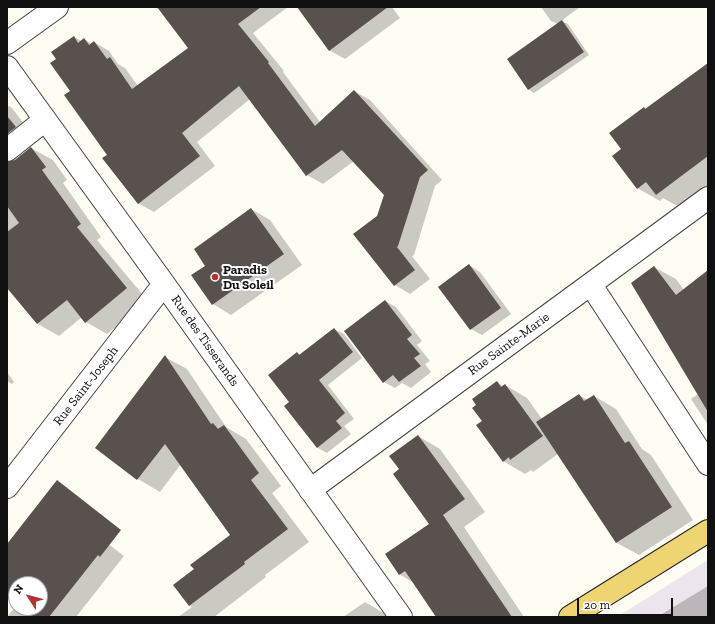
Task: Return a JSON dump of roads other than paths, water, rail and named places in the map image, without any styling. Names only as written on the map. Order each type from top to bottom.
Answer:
[{"type":"main road","points":[[570,617],[708,531]]},
{"type":"street","points":[[7,43],[57,7]]},
{"type":"street","name":"Rue des Tisserands","points":[[7,67],[164,284],[401,617]]},
{"type":"street","points":[[7,150],[45,120]]},
{"type":"street","name":"Rue Sainte-Marie","points":[[310,490],[708,198]]},
{"type":"street","name":"Rue Saint-Joseph","points":[[7,487],[164,284]]},
{"type":"street","points":[[591,284],[708,464]]},
{"type":"place","name":"Paradis Du Soleil","points":[[215,277]]}]
